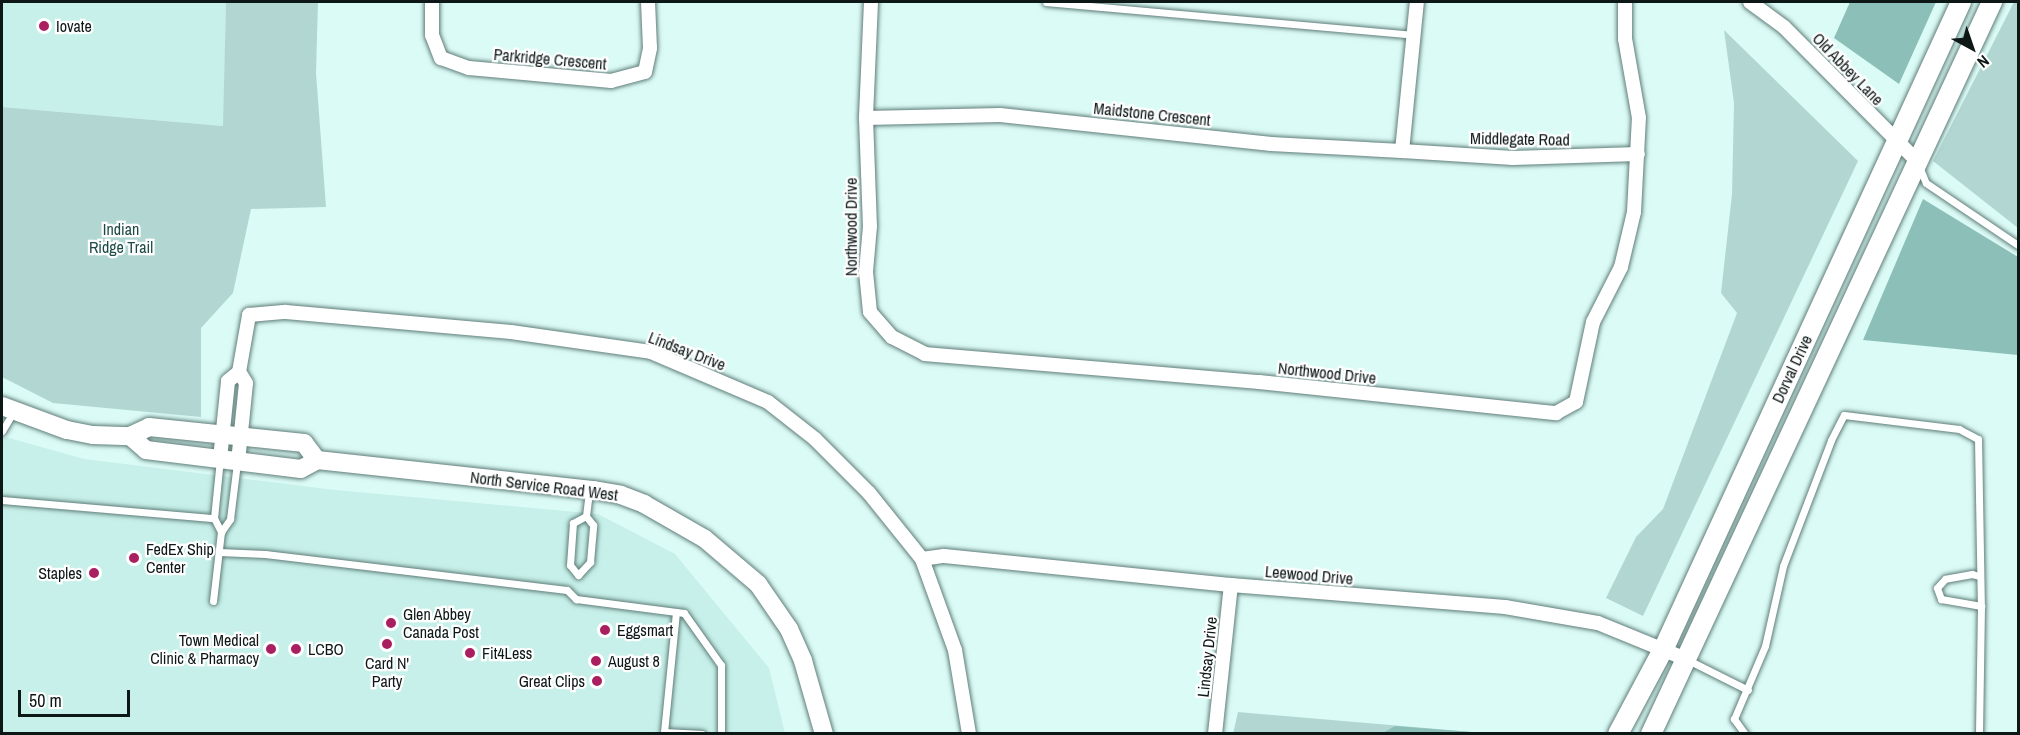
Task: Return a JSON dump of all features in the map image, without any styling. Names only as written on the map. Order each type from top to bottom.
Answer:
[{"type":"main road","name":"Dorval Drive","points":[[1618,734],[1664,648],[1961,2]]},
{"type":"main road","name":"Dorval Drive","points":[[1651,734],[1992,2]]},
{"type":"street","name":"Parkridge Crescent","points":[[432,2],[432,35],[441,58],[469,68],[611,81],[645,72],[650,48],[648,2]]},
{"type":"street","points":[[866,118],[871,2]]},
{"type":"street","points":[[1402,151],[1417,2]]},
{"type":"street","name":"Northwood Drive","points":[[866,118],[870,226],[866,272],[870,312],[892,337],[925,354],[1259,382],[1556,413],[1576,402],[1593,322],[1625,255],[1634,212],[1639,118],[1625,39],[1625,2]]},
{"type":"street","name":"Old Abbey Lane","points":[[1750,2],[1784,27],[1861,108],[1918,163]]},
{"type":"street","name":"Maidstone Crescent","points":[[866,118],[1000,115],[1271,144],[1402,151]]},
{"type":"street","name":"Middlegate Road","points":[[1402,151],[1513,158],[1638,154]]},
{"type":"street","name":"Lindsay Drive","points":[[229,460],[232,436],[246,382],[239,372],[249,315],[286,312],[511,332],[651,352],[768,402],[815,439],[868,493],[922,559],[955,650],[969,734]]},
{"type":"street","name":"North Service Road West","points":[[8,408],[67,430],[93,435],[130,436],[149,427],[304,443],[317,460]]},
{"type":"street","name":"North Service Road West","points":[[130,436],[146,450],[301,469],[317,460],[589,489],[621,495],[666,514],[705,539],[758,584],[789,629],[803,662],[824,734]]},
{"type":"street","name":"Leewood Drive","points":[[922,559],[944,556],[1231,585],[1505,608],[1598,622],[1686,659]]},
{"type":"street","name":"Lindsay Drive","points":[[1215,734],[1231,585]]},
{"type":"lane","points":[[1046,2],[1414,35]]},
{"type":"lane","points":[[1918,163],[1926,183],[2019,245]]},
{"type":"lane","points":[[2,431],[8,408]]},
{"type":"lane","points":[[1744,734],[1734,719],[1765,646],[1783,566],[1831,440],[1844,415],[1959,429],[1978,439],[1981,606],[1979,734]]},
{"type":"lane","points":[[221,532],[214,518],[229,460]]},
{"type":"lane","points":[[213,601],[221,532],[230,519],[229,460]]},
{"type":"lane","points":[[586,516],[573,523],[570,565],[578,575],[590,562],[593,525],[586,516],[589,489]]},
{"type":"lane","points":[[2,500],[214,518]]},
{"type":"lane","points":[[219,552],[265,554],[567,590],[576,599],[684,613],[721,665],[722,734]]},
{"type":"lane","points":[[1979,576],[1972,574],[1945,579],[1937,588],[1941,599],[1981,606]]},
{"type":"lane","points":[[676,612],[664,732],[702,734]]},
{"type":"lane","points":[[1686,659],[1748,690]]},
{"type":"shaded area","points":[[2,2],[226,2],[224,126],[2,107]]},
{"type":"shaded area","points":[[1850,2],[1936,2],[1899,84],[1834,38]]},
{"type":"shaded area","points":[[1923,199],[2018,257],[2018,355],[1863,340]]},
{"type":"shaded area","points":[[2,436],[84,459],[335,490],[598,514],[675,554],[769,668],[785,733],[2,733]]},
{"type":"shaded area","points":[[1395,726],[1484,733],[1383,733]]},
{"type":"green space","name":"Indian Ridge Trail","points":[[226,2],[318,2],[316,73],[326,207],[251,209],[233,293],[201,328],[201,417],[53,403],[2,377],[2,107],[223,126]]},
{"type":"green space","points":[[2014,2],[2018,2],[2018,228],[1933,161]]},
{"type":"green space","points":[[1724,30],[1858,161],[1643,616],[1606,598],[1636,537],[1663,509],[1737,313],[1721,293],[1732,194],[1734,103]]},
{"type":"green space","points":[[1238,712],[1484,733],[1233,734]]},
{"type":"place","name":"Iovate","points":[[44,26]]},
{"type":"place","name":"FedEx Ship Center","points":[[134,558]]},
{"type":"place","name":"Staples","points":[[94,573]]},
{"type":"place","name":"Glen Abbey Canada Post","points":[[391,623]]},
{"type":"place","name":"Eggsmart","points":[[605,630]]},
{"type":"place","name":"Card N' Party","points":[[387,644]]},
{"type":"place","name":"Town Medical Clinic & Pharmacy","points":[[271,649]]},
{"type":"place","name":"LCBO","points":[[296,649]]},
{"type":"place","name":"Fit4Less","points":[[470,653]]},
{"type":"place","name":"August 8","points":[[596,661]]},
{"type":"place","name":"Great Clips","points":[[597,681]]}]
